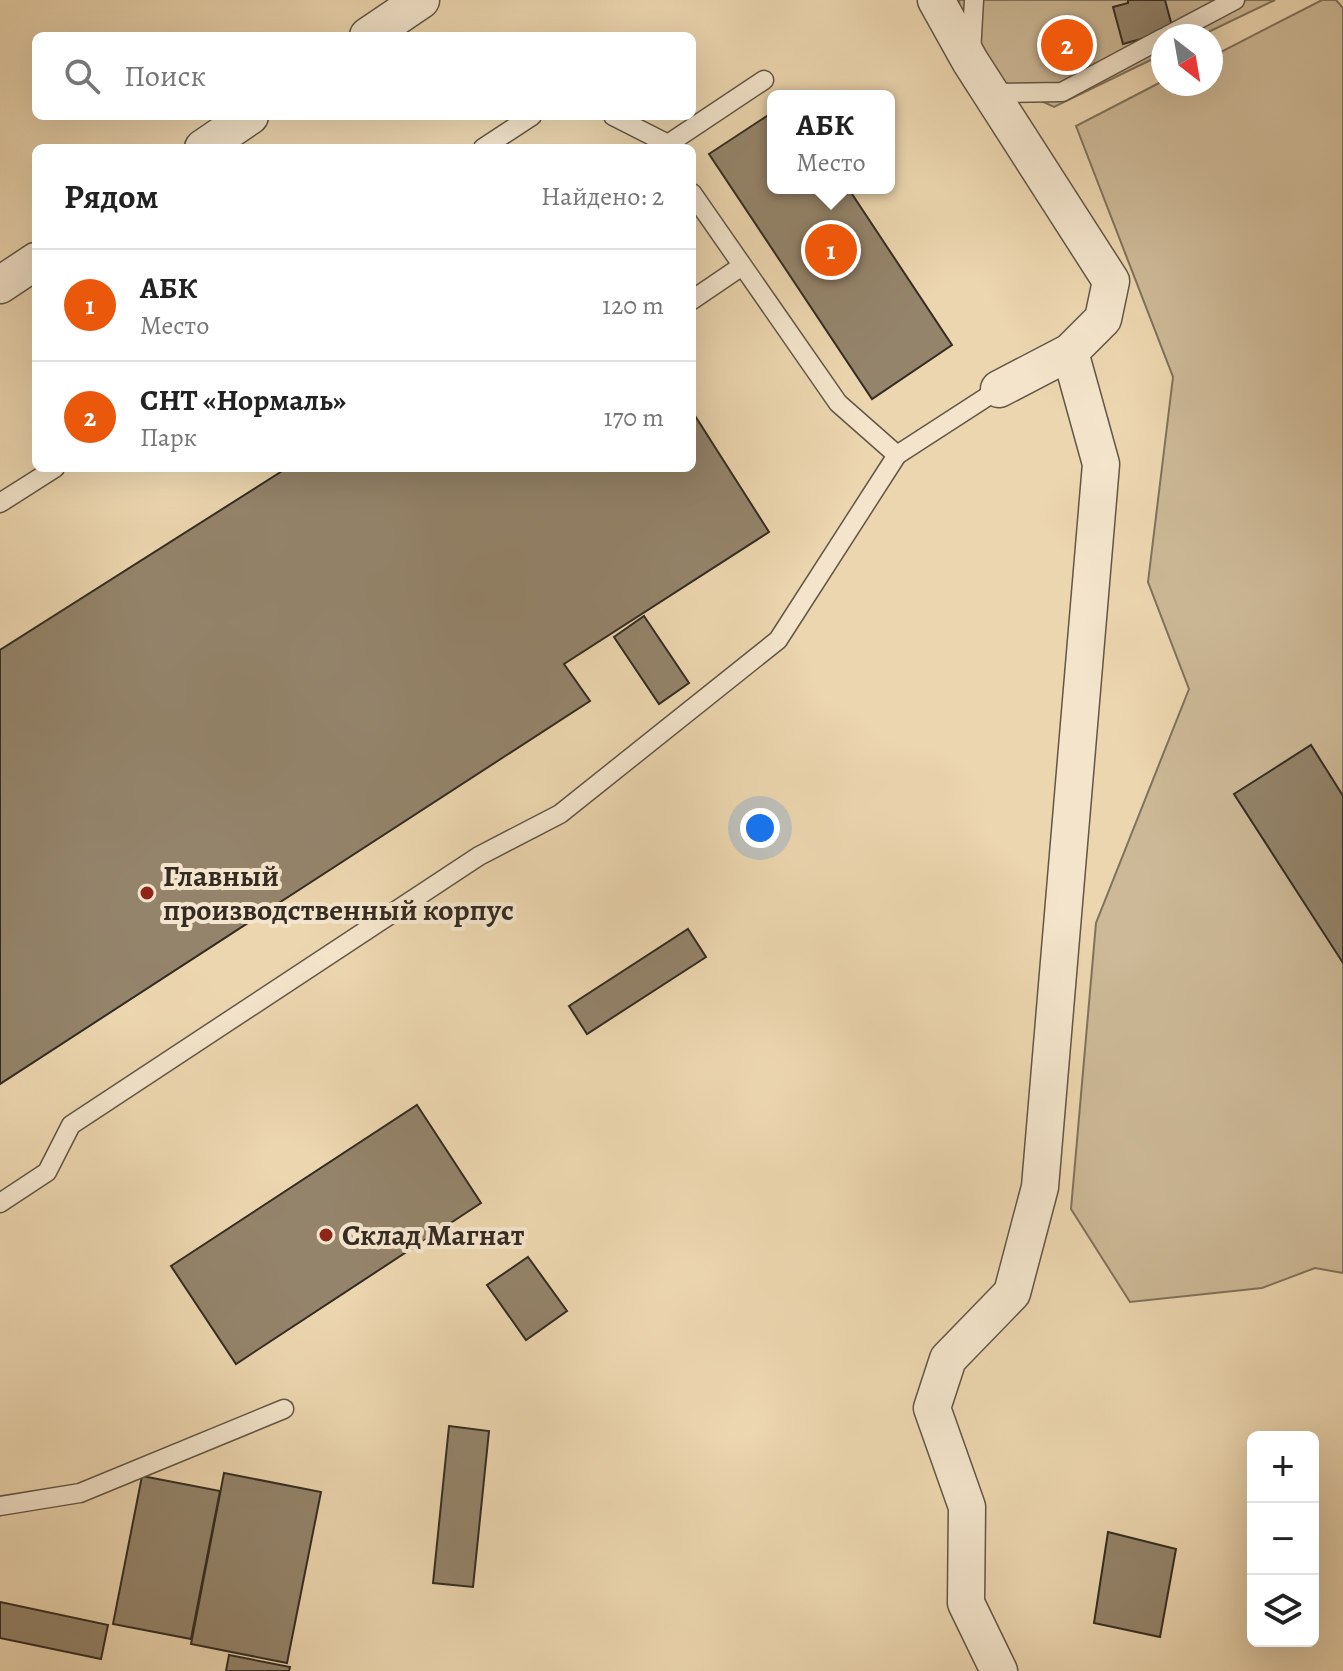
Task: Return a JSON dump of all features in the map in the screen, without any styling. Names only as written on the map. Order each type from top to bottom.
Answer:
[{"type":"street","points":[[374,32],[421,0]]},
{"type":"street","points":[[936,0],[970,61],[1111,281],[1103,319],[1070,352],[999,389]]},
{"type":"street","points":[[209,144],[244,120]]},
{"type":"street","points":[[0,285],[32,264]]},
{"type":"street","points":[[999,1671],[966,1603],[967,1507],[932,1408],[948,1359],[1012,1293],[1040,1187],[1101,464],[1070,352]]},
{"type":"lane","points":[[970,61],[974,0]]},
{"type":"lane","points":[[1190,24],[1235,0]]},
{"type":"lane","points":[[993,93],[1062,92],[1151,44]]},
{"type":"lane","points":[[671,144],[764,80]]},
{"type":"lane","points":[[489,144],[526,120]]},
{"type":"lane","points":[[620,120],[664,144]]},
{"type":"lane","points":[[696,199],[838,403],[897,455]]},
{"type":"lane","points":[[696,297],[742,266]]},
{"type":"lane","points":[[0,1203],[47,1172],[71,1125],[479,856],[560,814],[778,640],[897,455],[999,389]]},
{"type":"lane","points":[[0,503],[49,472]]},
{"type":"lane","points":[[0,1506],[80,1493],[284,1409]]},
{"type":"shaded area","points":[[959,0],[1275,0],[1223,25],[1151,24],[1151,60],[1054,107],[998,81],[962,33]]},
{"type":"shaded area","points":[[1322,0],[1336,0],[1343,8],[1343,1273],[1315,1268],[1262,1288],[1130,1302],[1071,1209],[1096,923],[1189,689],[1148,582],[1173,377],[1076,126],[1151,87],[1151,96],[1223,96],[1223,51]]},
{"type":"building","points":[[1128,0],[1165,0],[1171,24],[1151,24],[1151,36],[1123,44],[1113,7],[1128,3]]},
{"type":"building","points":[[767,116],[767,194],[852,194],[952,345],[872,399],[709,154]]},
{"type":"building","name":"Главный производственный корпус","points":[[696,417],[769,532],[564,664],[590,701],[0,1084],[0,650],[281,472],[696,472]]},
{"type":"building","points":[[644,616],[689,683],[659,704],[614,637]]},
{"type":"building","points":[[1311,745],[1343,796],[1343,963],[1234,794]]},
{"type":"building","points":[[688,929],[706,957],[587,1034],[569,1006]]},
{"type":"building","name":"Склад Магнат","points":[[417,1105],[481,1203],[236,1364],[171,1266]]},
{"type":"building","points":[[528,1257],[567,1311],[526,1340],[487,1285]]},
{"type":"building","points":[[449,1426],[489,1431],[473,1587],[433,1583]]},
{"type":"building","points":[[224,1473],[321,1492],[287,1663],[191,1644]]},
{"type":"building","points":[[142,1476],[220,1491],[191,1639],[113,1624]]},
{"type":"building","points":[[1108,1532],[1176,1549],[1160,1637],[1094,1623]]},
{"type":"building","points":[[0,1602],[108,1625],[101,1659],[0,1638]]},
{"type":"building","points":[[229,1655],[290,1667],[289,1671],[226,1671]]},
{"type":"place","name":"СНТ «Нормаль»","points":[[1067,45]]},
{"type":"place","name":"АБК","points":[[831,250]]},
{"type":"place","name":"Главный производственный корпус","points":[[147,893]]},
{"type":"place","name":"Склад Магнат","points":[[326,1235]]}]
